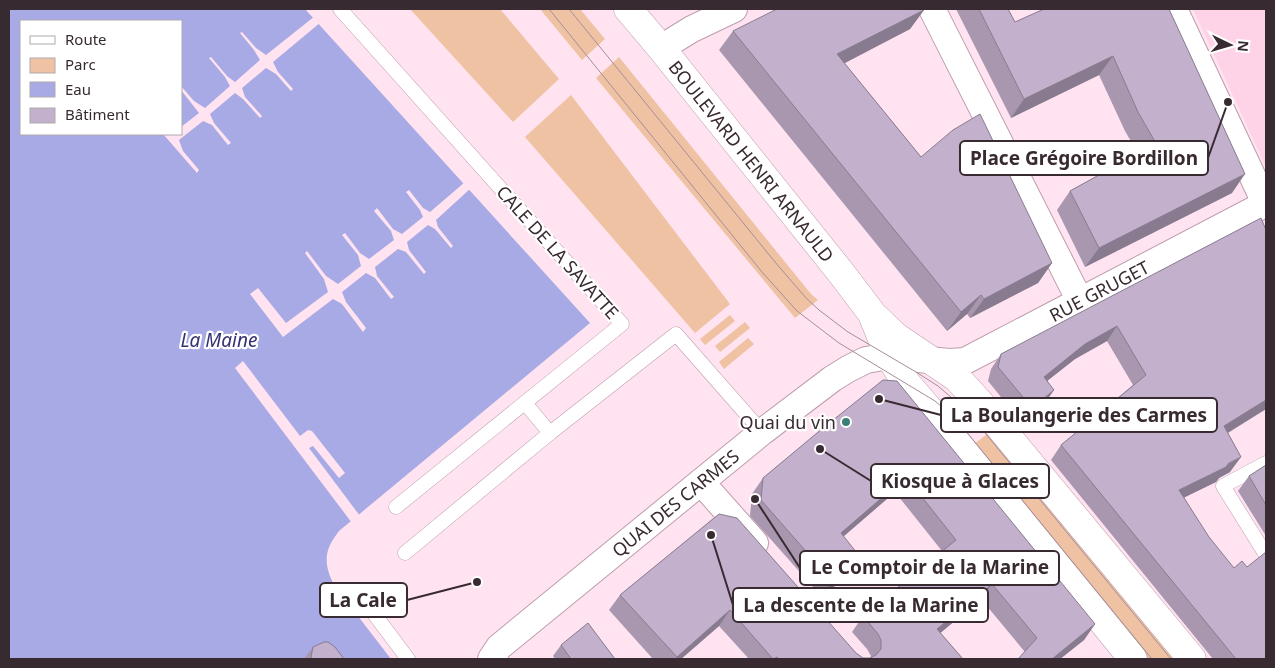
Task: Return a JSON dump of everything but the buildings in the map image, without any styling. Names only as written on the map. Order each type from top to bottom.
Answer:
[{"type":"street","name":"BOULEVARD HENRI ARNAULD","points":[[628,9],[873,315],[896,336],[957,378],[1192,659]]},
{"type":"street","points":[[661,48],[692,29],[734,9]]},
{"type":"street","points":[[932,9],[1080,301]]},
{"type":"street","points":[[1174,9],[1266,205]]},
{"type":"street","name":"RUE GRUGET","points":[[930,360],[965,362],[1266,205]]},
{"type":"street","name":"BOULEVARD HENRI ARNAULD","points":[[873,315],[889,356],[907,384],[1132,659]]},
{"type":"street","name":"QUAI DES CARMES","points":[[491,659],[499,647],[762,432],[832,379],[866,360],[889,356],[930,360]]},
{"type":"street","points":[[701,482],[768,558]]},
{"type":"lane","name":"CALE DE LA SAVATTE","points":[[340,9],[622,324],[396,507]]},
{"type":"lane","points":[[405,553],[550,433],[676,334],[762,432]]},
{"type":"lane","points":[[525,402],[550,433]]},
{"type":"lane","points":[[1266,462],[1223,486],[1266,555]]},
{"type":"lane","points":[[360,595],[408,659]]},
{"type":"shaded area","points":[[1193,9],[1266,9],[1266,167]]},
{"type":"green space","points":[[410,9],[500,9],[559,79],[513,122]]},
{"type":"green space","points":[[540,9],[580,9],[605,39],[582,60]]},
{"type":"green space","points":[[619,57],[811,294],[818,300],[795,318],[596,78]]},
{"type":"green space","points":[[571,95],[730,304],[695,333],[525,137]]},
{"type":"green space","points":[[730,315],[735,321],[705,345],[700,339]]},
{"type":"green space","points":[[745,322],[750,328],[720,352],[715,346]]},
{"type":"green space","points":[[748,338],[754,344],[724,369],[719,362]]},
{"type":"green space","points":[[994,429],[1182,659],[1143,659],[970,447]]},
{"type":"water","name":"La Maine","points":[[9,9],[305,9],[590,323],[339,531],[330,544],[327,563],[334,585],[391,659],[9,659]]},
{"type":"pier","points":[[315,16],[321,22],[273,62],[278,72],[293,89],[291,91],[276,74],[266,68],[242,88],[245,97],[262,116],[260,118],[235,93],[210,114],[214,123],[231,143],[228,145],[212,125],[203,121],[179,140],[183,151],[199,170],[197,173],[164,135],[182,135],[182,126],[199,113],[182,91],[182,87],[194,101],[205,108],[230,86],[209,58],[211,57],[227,76],[235,82],[260,60],[240,33],[242,32],[256,48],[266,55]]},
{"type":"pier","points":[[465,182],[471,188],[436,220],[438,227],[453,246],[451,248],[435,229],[428,225],[407,242],[409,250],[426,272],[424,274],[406,252],[398,249],[375,267],[377,276],[394,297],[391,299],[375,278],[366,273],[342,292],[346,302],[366,328],[363,332],[342,304],[333,299],[283,337],[250,294],[258,288],[286,323],[328,292],[324,279],[305,253],[307,251],[326,276],[338,284],[361,266],[358,255],[342,235],[345,233],[360,253],[369,259],[394,240],[391,231],[374,211],[377,208],[393,229],[402,234],[423,217],[406,192],[409,190],[423,208],[430,212]]},
{"type":"pier","points":[[243,361],[300,436],[308,430],[312,431],[345,473],[339,478],[313,446],[309,448],[360,516],[352,523],[235,368]]},
{"type":"tram line","points":[[549,9],[762,272],[797,311],[839,343],[935,401],[956,419],[1152,659]]},
{"type":"tram line","points":[[569,9],[806,298],[848,332],[938,386],[967,411],[1171,659]]},
{"type":"place","name":"Place Grégoire Bordillon","points":[[1228,102]]},
{"type":"place","name":"La Boulangerie des Carmes","points":[[879,399]]},
{"type":"place","name":"Quai du vin","points":[[846,422]]},
{"type":"place","name":"Kiosque à Glaces","points":[[820,449]]},
{"type":"place","name":"Le Comptoir de la Marine","points":[[755,499]]},
{"type":"place","name":"La descente de la Marine","points":[[711,535]]},
{"type":"place","name":"La Cale","points":[[477,582]]}]
